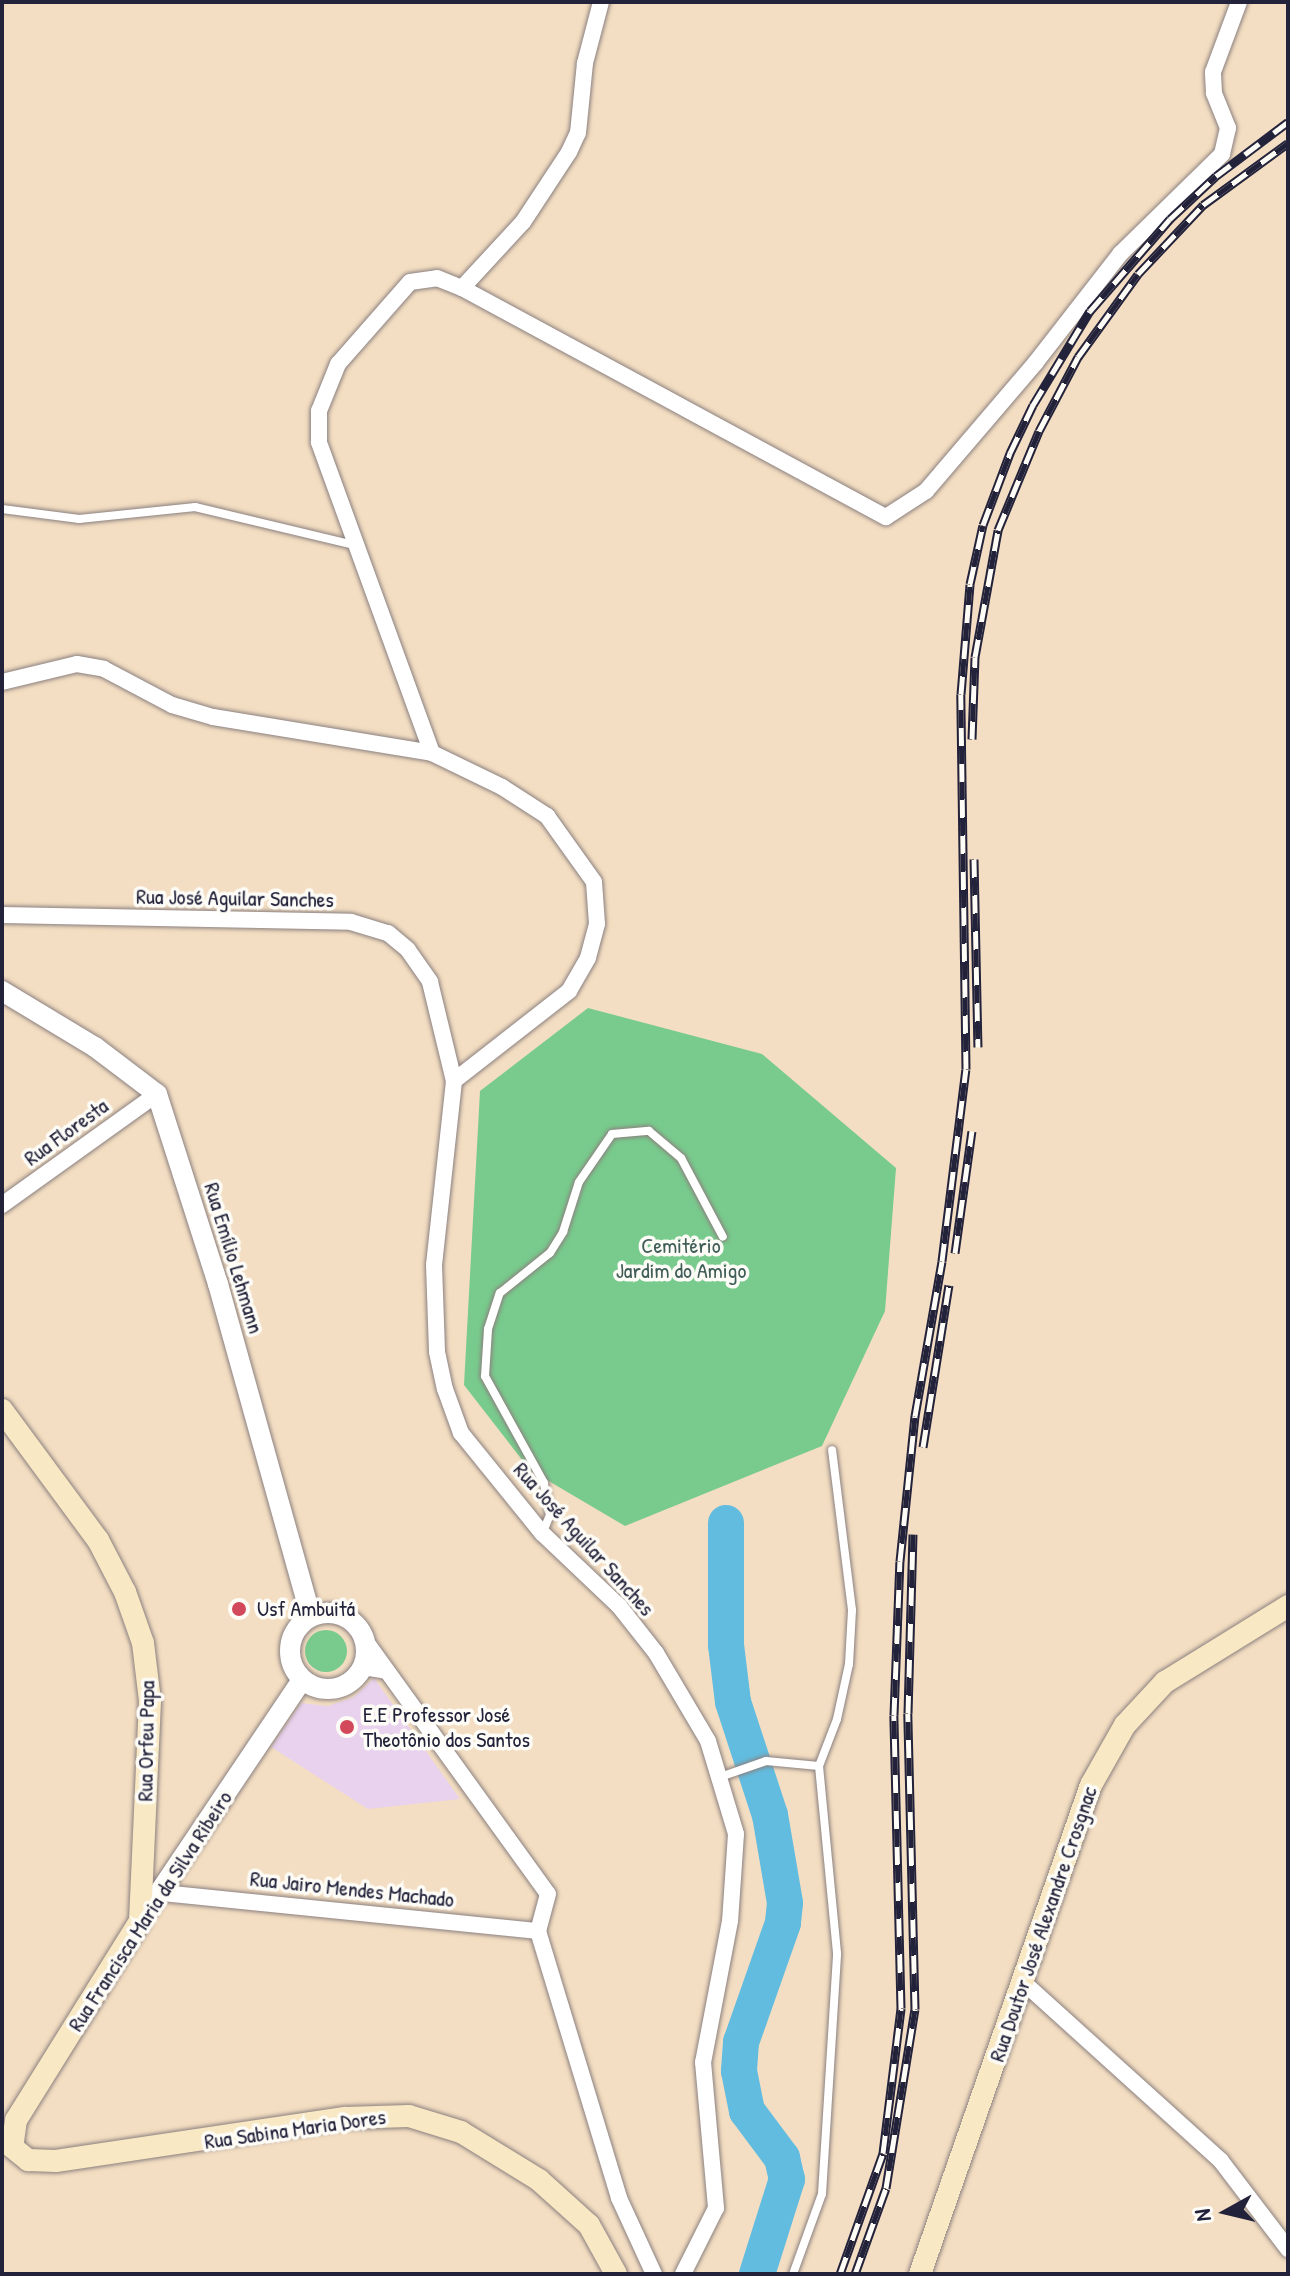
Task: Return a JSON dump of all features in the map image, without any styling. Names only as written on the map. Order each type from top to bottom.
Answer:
[{"type":"main road","name":"Rua Orfeu Papa","points":[[2,1410],[98,1540],[143,1643],[150,1701],[140,1921]]},
{"type":"main road","name":"Rua Doutor José Alexandre Crosgnac","points":[[920,2274],[1091,1785],[1125,1725],[1165,1682],[1288,1606]]},
{"type":"main road","name":"Rua Francisca Maria da Silva Ribeiro","points":[[56,2161],[28,2160],[7,2153],[16,2120],[140,1921]]},
{"type":"main road","name":"Rua Sabina Maria Dores","points":[[56,2161],[345,2118],[409,2116],[461,2132],[539,2180],[589,2225],[616,2274]]},
{"type":"street","points":[[462,288],[523,222],[569,152],[578,133],[585,63],[601,2]]},
{"type":"street","points":[[432,753],[319,442],[325,392],[366,326],[410,282],[437,278],[462,288],[886,517],[926,491],[1120,254],[1222,154],[1228,128],[1214,93],[1213,72],[1239,2]]},
{"type":"street","points":[[2,682],[77,664],[90,666],[172,705],[213,717],[432,753],[502,787],[547,816],[575,848],[594,882],[597,924],[588,958],[569,991],[454,1081]]},
{"type":"street","name":"Rua José Aguilar Sanches","points":[[2,915],[351,922],[388,933],[408,950],[430,982],[454,1081],[434,1265],[437,1352],[461,1433],[542,1533],[619,1606],[656,1653],[723,1776],[736,1834],[733,1887],[703,2062],[716,2208],[683,2274]]},
{"type":"street","points":[[2,991],[95,1047],[157,1094]]},
{"type":"street","name":"Rua Floresta","points":[[2,1205],[157,1094]]},
{"type":"street","name":"Rua Emílio Lehmann","points":[[157,1094],[218,1284],[311,1616]]},
{"type":"street","points":[[364,1639],[363,1667],[345,1686],[332,1690],[302,1680],[292,1666],[290,1643],[311,1616],[337,1614],[359,1629],[548,1894],[538,1931],[619,2198],[654,2274]]},
{"type":"street","points":[[363,1667],[387,1671]]},
{"type":"street","name":"Rua Francisca Maria da Silva Ribeiro","points":[[140,1921],[163,1893],[302,1680]]},
{"type":"street","name":"Rua Jairo Mendes Machado","points":[[163,1893],[538,1931]]},
{"type":"street","points":[[1022,1981],[1221,2161],[1288,2249]]},
{"type":"lane","points":[[2,509],[79,519],[195,507],[355,545]]},
{"type":"lane","points":[[542,1533],[550,1515],[544,1483],[485,1376],[488,1329],[500,1293],[550,1253],[563,1232],[584,1172],[612,1134],[649,1131],[681,1158],[723,1237]]},
{"type":"lane","points":[[793,2274],[822,2194],[837,1953],[819,1766],[837,1719],[849,1664],[852,1610],[832,1450]]},
{"type":"lane","points":[[723,1776],[766,1761],[819,1766]]},
{"type":"shaded area","name":"E.E Professor José Theotônio dos Santos","points":[[374,1678],[460,1799],[368,1809],[271,1747],[301,1703],[328,1706],[354,1697]]},
{"type":"green space","name":"Cemitério Jardim do Amigo","points":[[588,1008],[762,1054],[896,1168],[885,1311],[822,1446],[625,1526],[530,1470],[464,1385],[480,1091]]},
{"type":"green space","points":[[326,1630],[341,1636],[347,1651],[341,1666],[326,1672],[311,1666],[305,1651],[311,1636]]},
{"type":"waterway","points":[[726,1523],[726,1645],[733,1702],[770,1815],[785,1903],[783,1923],[741,2042],[739,2071],[747,2111],[782,2158],[787,2179],[757,2274]]},
{"type":"railway","points":[[840,2274],[883,2153],[901,2008],[894,1715],[900,1561],[915,1416],[942,1261],[966,1069],[961,694],[970,584],[983,525],[1010,453],[1033,405],[1090,311],[1170,219],[1216,176],[1288,122]]},
{"type":"railway","points":[[972,739],[975,657],[998,530],[1039,431],[1078,357],[1138,274],[1203,205],[1288,143]]},
{"type":"railway","points":[[974,859],[978,1047]]},
{"type":"railway","points":[[955,1253],[972,1131]]},
{"type":"railway","points":[[923,1447],[949,1285]]},
{"type":"railway","points":[[855,2274],[886,2188],[915,2009],[908,1713],[913,1534]]},
{"type":"place","name":"Usf Ambuitá","points":[[239,1609]]},
{"type":"place","name":"E.E Professor José Theotônio dos Santos","points":[[347,1727]]}]
